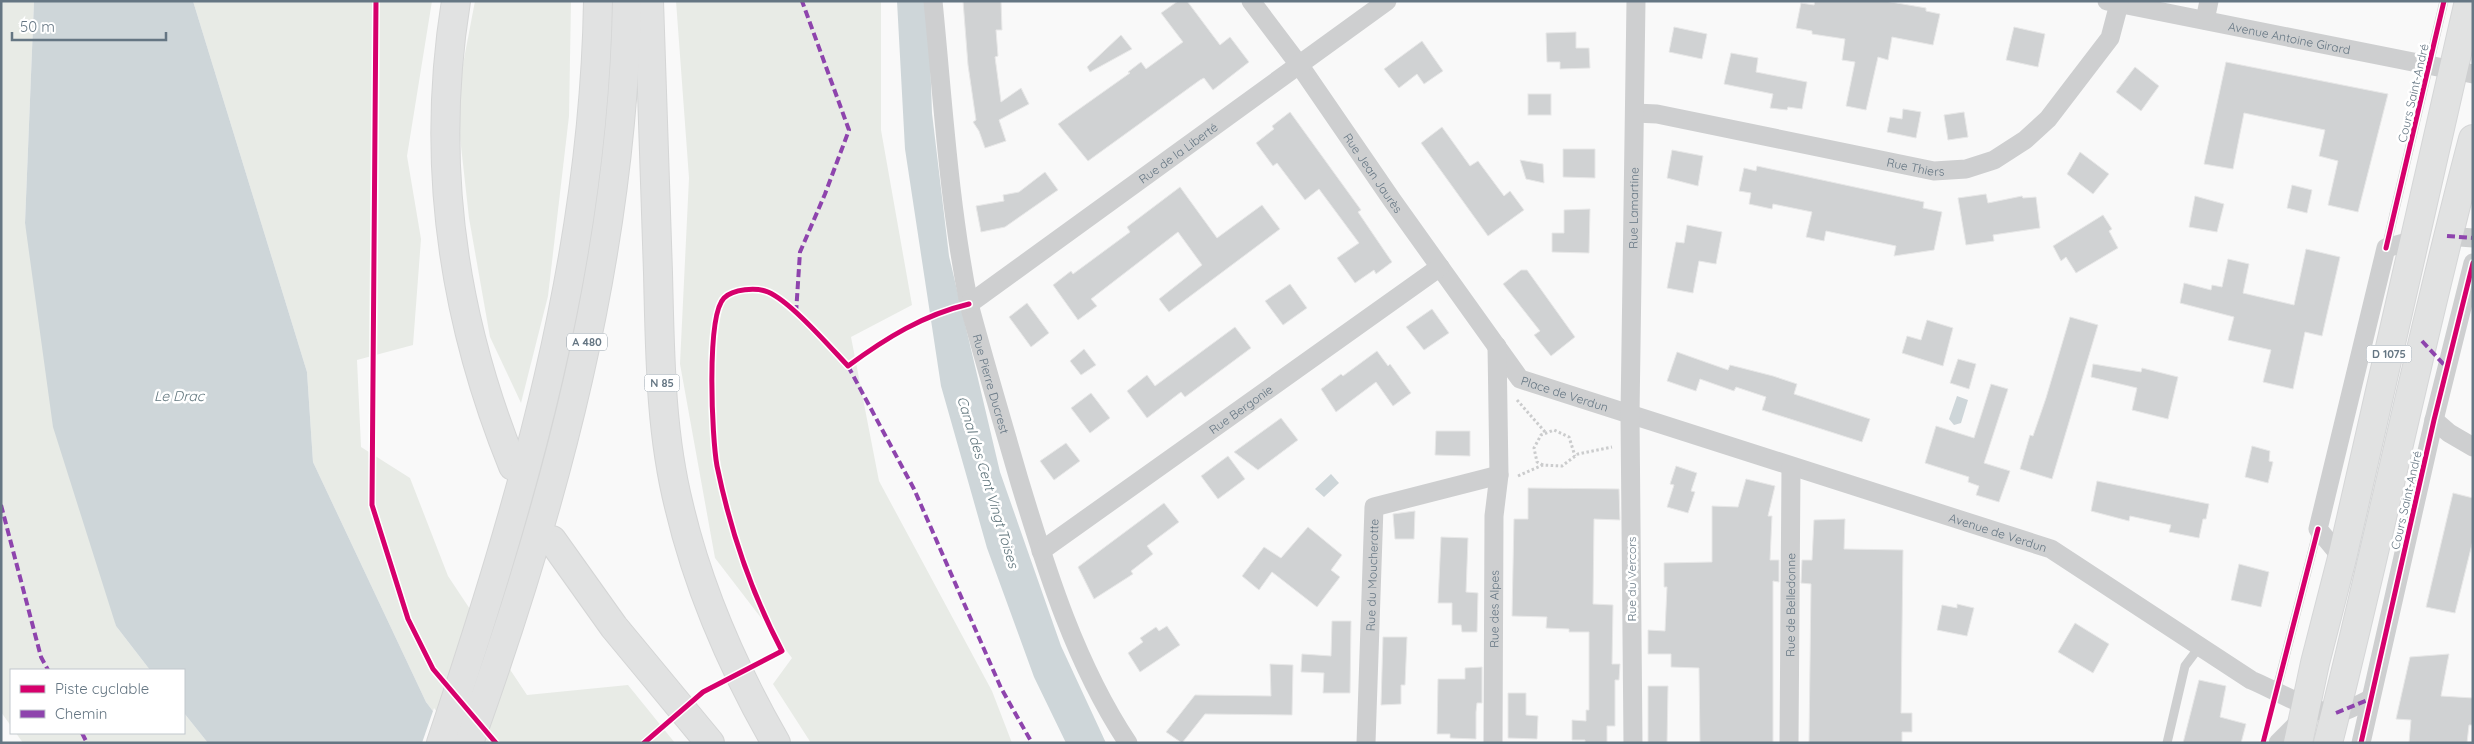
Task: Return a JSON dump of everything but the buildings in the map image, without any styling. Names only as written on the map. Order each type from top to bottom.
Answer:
[{"type":"main road","points":[[456,1],[447,76],[446,113],[446,178],[450,238],[469,336],[498,428],[513,466]]},
{"type":"main road","name":"A 480","points":[[441,743],[513,522],[557,348],[575,251],[586,170],[595,80],[598,1]]},
{"type":"main road","name":"A 480","points":[[470,743],[495,672],[534,548],[562,445],[597,289],[621,122],[627,1]]},
{"type":"main road","name":"N 85","points":[[649,1],[661,365],[670,458],[678,505],[710,609],[730,657],[776,743]]},
{"type":"main road","name":"Cours Saint-André","points":[[2302,722],[2416,240],[2451,70],[2469,1]]},
{"type":"main road","name":"Cours Saint-André","points":[[2328,743],[2422,340],[2460,237],[2473,139]]},
{"type":"main road","points":[[552,540],[614,627],[710,743]]},
{"type":"street","name":"Rue Pierre Ducrest","points":[[933,1],[961,266],[969,304],[1041,552],[1075,642],[1112,718],[1128,743]]},
{"type":"street","name":"Rue Jean Jaurès","points":[[1251,1],[1300,66],[1440,267],[1497,345]]},
{"type":"street","name":"Rue de la Liberté","points":[[969,304],[1300,66],[1387,1]]},
{"type":"street","name":"Rue Lamartine","points":[[1630,415],[1636,1]]},
{"type":"street","points":[[2205,20],[2209,1]]},
{"type":"street","name":"Rue Thiers","points":[[1635,113],[1657,114],[1934,171],[1966,169],[1994,160],[2025,140],[2048,119],[2110,38],[2113,3]]},
{"type":"street","name":"Avenue Antoine Girard","points":[[2113,3],[2451,70]]},
{"type":"street","points":[[2386,248],[2416,240]]},
{"type":"street","name":"Cours Saint-André","points":[[2318,529],[2386,248]]},
{"type":"street","name":"Cours Saint-André","points":[[2361,743],[2434,420],[2473,263]]},
{"type":"street","name":"Rue Bergonie","points":[[1041,552],[1440,267]]},
{"type":"street","points":[[2422,340],[2448,369]]},
{"type":"street","points":[[1497,345],[1500,390],[1499,479]]},
{"type":"street","name":"Place de Verdun","points":[[1497,345],[1520,379],[1630,415]]},
{"type":"street","name":"Rue du Vercors","points":[[1630,415],[1632,743]]},
{"type":"street","name":"Avenue de Verdun","points":[[1630,415],[2052,549],[2251,680],[2276,692],[2302,722],[2336,713]]},
{"type":"street","points":[[2434,420],[2449,434],[2473,447]]},
{"type":"street","name":"Rue de Belledonne","points":[[1789,743],[1791,467]]},
{"type":"street","name":"Rue du Moucherotte","points":[[1366,743],[1374,507],[1499,479]]},
{"type":"street","name":"Rue des Alpes","points":[[1493,743],[1494,516],[1499,479]]},
{"type":"street","points":[[2318,529],[2342,558]]},
{"type":"street","points":[[2336,713],[2370,699]]},
{"type":"street","points":[[2278,743],[2302,722]]},
{"type":"lane","name":"Cours Saint-André","points":[[2386,248],[2451,70],[2444,1]]},
{"type":"lane","name":"Cours Saint-André","points":[[2276,692],[2318,529]]},
{"type":"lane","points":[[2166,743],[2185,666],[2200,646]]},
{"type":"path","points":[[1500,390],[1517,400],[1546,434]]},
{"type":"path","points":[[1575,456],[1570,437],[1554,430],[1541,435],[1534,448],[1537,462],[1542,465],[1562,466],[1578,454],[1630,443]]},
{"type":"path","points":[[1499,479],[1533,471],[1542,465]]},
{"type":"shaded area","points":[[1,1],[34,1],[25,223],[116,626],[149,669],[10,669],[10,725],[1,712]]},
{"type":"shaded area","points":[[193,1],[432,1],[407,156],[421,239],[413,345],[357,360],[361,447],[410,478],[448,576],[527,695],[628,685],[675,743],[457,743],[426,702],[313,462],[307,372]]},
{"type":"shaded area","points":[[475,1],[571,1],[569,116],[548,296],[521,403],[490,337],[469,218],[456,101]]},
{"type":"shaded area","points":[[676,1],[881,1],[881,130],[912,305],[851,337],[879,481],[992,691],[1012,743],[811,743],[773,684],[792,658],[715,558],[680,364],[689,178]]},
{"type":"shaded area","points":[[185,714],[208,743],[23,743],[17,734],[185,734]]},
{"type":"water","name":"Le Drac","points":[[34,1],[193,1],[307,372],[313,462],[426,702],[457,743],[208,743],[185,714],[185,669],[149,669],[116,626],[53,427],[25,223]]},
{"type":"water","name":"Canal des Cent Vingt Toises","points":[[897,1],[928,1],[932,113],[949,256],[1000,472],[1061,646],[1106,743],[1066,743],[1034,677],[987,548],[941,386],[905,149]]},
{"type":"water","points":[[1957,396],[1968,400],[1961,423],[1954,425],[1949,419]]},
{"type":"water","points":[[1331,474],[1339,483],[1324,497],[1315,489]]},
{"type":"pier","points":[[434,708],[459,741],[459,743],[422,743]]},
{"type":"marked path","points":[[796,313],[800,252],[825,194],[849,130],[802,1]]},
{"type":"marked path","points":[[2447,236],[2473,238]]},
{"type":"marked path","points":[[2422,341],[2448,369]]},
{"type":"marked path","points":[[848,366],[914,489],[1001,688],[1032,743]]},
{"type":"marked path","points":[[1,505],[41,657],[47,669]]},
{"type":"marked path","points":[[2336,713],[2370,699]]},
{"type":"marked path","points":[[82,734],[87,743]]},
{"type":"cycle path","points":[[376,1],[372,505],[408,619],[433,669],[496,743]]},
{"type":"cycle path","points":[[2386,248],[2444,1]]},
{"type":"cycle path","points":[[2361,743],[2434,420],[2473,263]]},
{"type":"cycle path","points":[[644,743],[703,692],[782,651],[761,607],[743,561],[728,513],[717,466],[712,406],[713,352],[718,309],[724,298],[745,290],[763,290],[768,292],[798,314],[848,366],[876,346],[921,321],[936,314],[969,304]]},
{"type":"cycle path","points":[[2263,743],[2318,529]]}]
